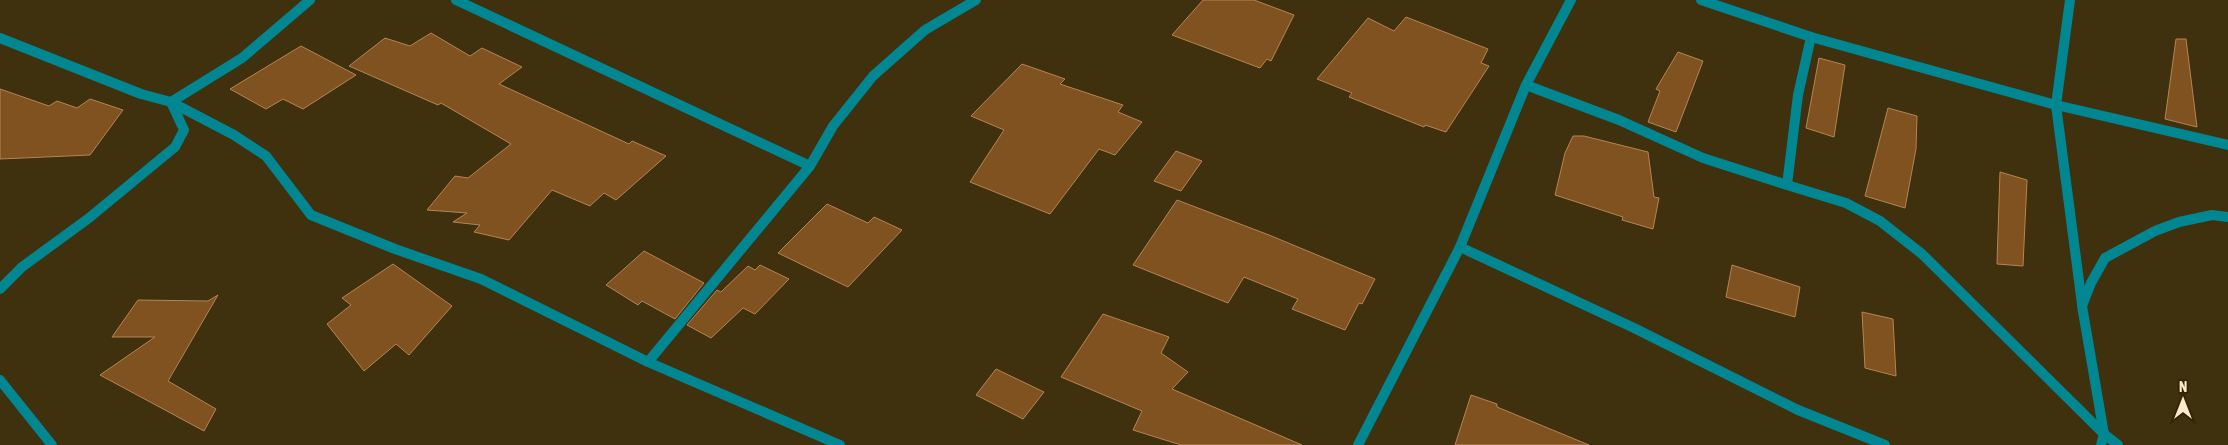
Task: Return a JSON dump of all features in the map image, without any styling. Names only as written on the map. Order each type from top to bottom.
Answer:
[{"type":"street","points":[[172,102],[242,58],[310,0]]},
{"type":"street","points":[[456,0],[810,166]]},
{"type":"street","points":[[648,362],[810,166],[833,126],[873,76],[926,30],[976,0]]},
{"type":"street","points":[[1358,445],[1460,247],[1526,86],[1571,0]]},
{"type":"street","points":[[1700,0],[1811,37],[2056,105],[2228,145]]},
{"type":"street","points":[[2070,0],[2056,105],[2082,306],[2102,440]]},
{"type":"street","points":[[1787,185],[1798,95],[1811,37]]},
{"type":"street","points":[[0,38],[141,94],[172,102],[234,136],[266,156],[311,215],[394,249],[481,280],[648,362],[840,445]]},
{"type":"street","points":[[1526,86],[1619,120],[1703,158],[1846,204],[1880,221],[1922,254],[2102,440],[2118,445]]},
{"type":"street","points":[[0,289],[22,268],[89,218],[176,147],[184,130],[172,102]]},
{"type":"street","points":[[2082,306],[2091,283],[2106,258],[2155,231],[2179,222],[2212,215],[2228,217]]},
{"type":"street","points":[[1460,247],[1658,340],[1756,392],[1860,437],[1885,445]]},
{"type":"street","points":[[0,380],[52,445]]},
{"type":"building","points":[[1203,0],[1254,0],[1294,15],[1271,61],[1267,59],[1260,68],[1172,35]]},
{"type":"building","points":[[1406,17],[1488,49],[1481,63],[1489,66],[1446,132],[1425,125],[1424,127],[1349,97],[1352,93],[1317,79],[1368,18],[1394,31]]},
{"type":"building","points":[[431,33],[470,56],[482,48],[522,67],[499,84],[629,144],[632,141],[666,156],[616,200],[604,193],[590,206],[552,190],[509,240],[474,232],[480,225],[453,222],[467,213],[427,210],[455,176],[468,178],[511,144],[441,103],[438,105],[349,66],[385,38],[410,46]]},
{"type":"building","points":[[2176,39],[2186,39],[2197,127],[2165,119]]},
{"type":"building","points":[[301,46],[356,75],[303,109],[283,99],[266,109],[230,89]]},
{"type":"building","points":[[1678,52],[1703,61],[1676,132],[1648,122],[1660,91],[1656,89]]},
{"type":"building","points":[[1819,58],[1845,65],[1834,137],[1806,128]]},
{"type":"building","points":[[1022,64],[1065,79],[1060,84],[1123,105],[1118,112],[1142,122],[1115,155],[1099,149],[1050,214],[970,182],[1004,130],[971,116]]},
{"type":"building","points":[[0,89],[49,106],[57,101],[77,108],[90,99],[123,110],[90,155],[0,159]]},
{"type":"building","points":[[1888,108],[1917,116],[1916,149],[1905,208],[1865,196]]},
{"type":"building","points":[[1573,136],[1584,136],[1648,152],[1654,197],[1659,198],[1653,229],[1622,220],[1623,217],[1555,195],[1565,153]]},
{"type":"building","points":[[1176,151],[1202,161],[1181,191],[1154,181]]},
{"type":"building","points":[[2000,172],[2027,180],[2023,266],[1997,264]]},
{"type":"building","points":[[1177,200],[1269,235],[1375,279],[1362,304],[1359,303],[1345,330],[1292,309],[1298,299],[1244,277],[1228,303],[1133,265]]},
{"type":"building","points":[[827,204],[868,223],[874,217],[902,230],[848,287],[778,253]]},
{"type":"building","points":[[644,251],[704,283],[675,319],[642,301],[638,305],[606,285]]},
{"type":"building","points":[[393,264],[452,306],[409,355],[396,344],[364,371],[327,324],[351,305],[342,298]]},
{"type":"building","points":[[760,265],[789,279],[755,314],[743,308],[711,338],[687,325],[717,290],[721,292],[748,266],[755,270]]},
{"type":"building","points":[[1732,265],[1800,287],[1795,317],[1726,297]]},
{"type":"building","points":[[218,295],[168,381],[216,409],[204,431],[100,375],[155,337],[112,337],[138,300],[208,301]]},
{"type":"building","points":[[1862,312],[1893,319],[1896,376],[1865,368]]},
{"type":"building","points":[[1103,314],[1169,337],[1161,353],[1188,372],[1172,389],[1302,445],[1181,445],[1133,430],[1142,411],[1061,377]]},
{"type":"building","points":[[996,369],[1044,392],[1023,419],[976,395]]},
{"type":"building","points":[[1471,395],[1497,404],[1497,407],[1589,445],[1455,445]]}]
